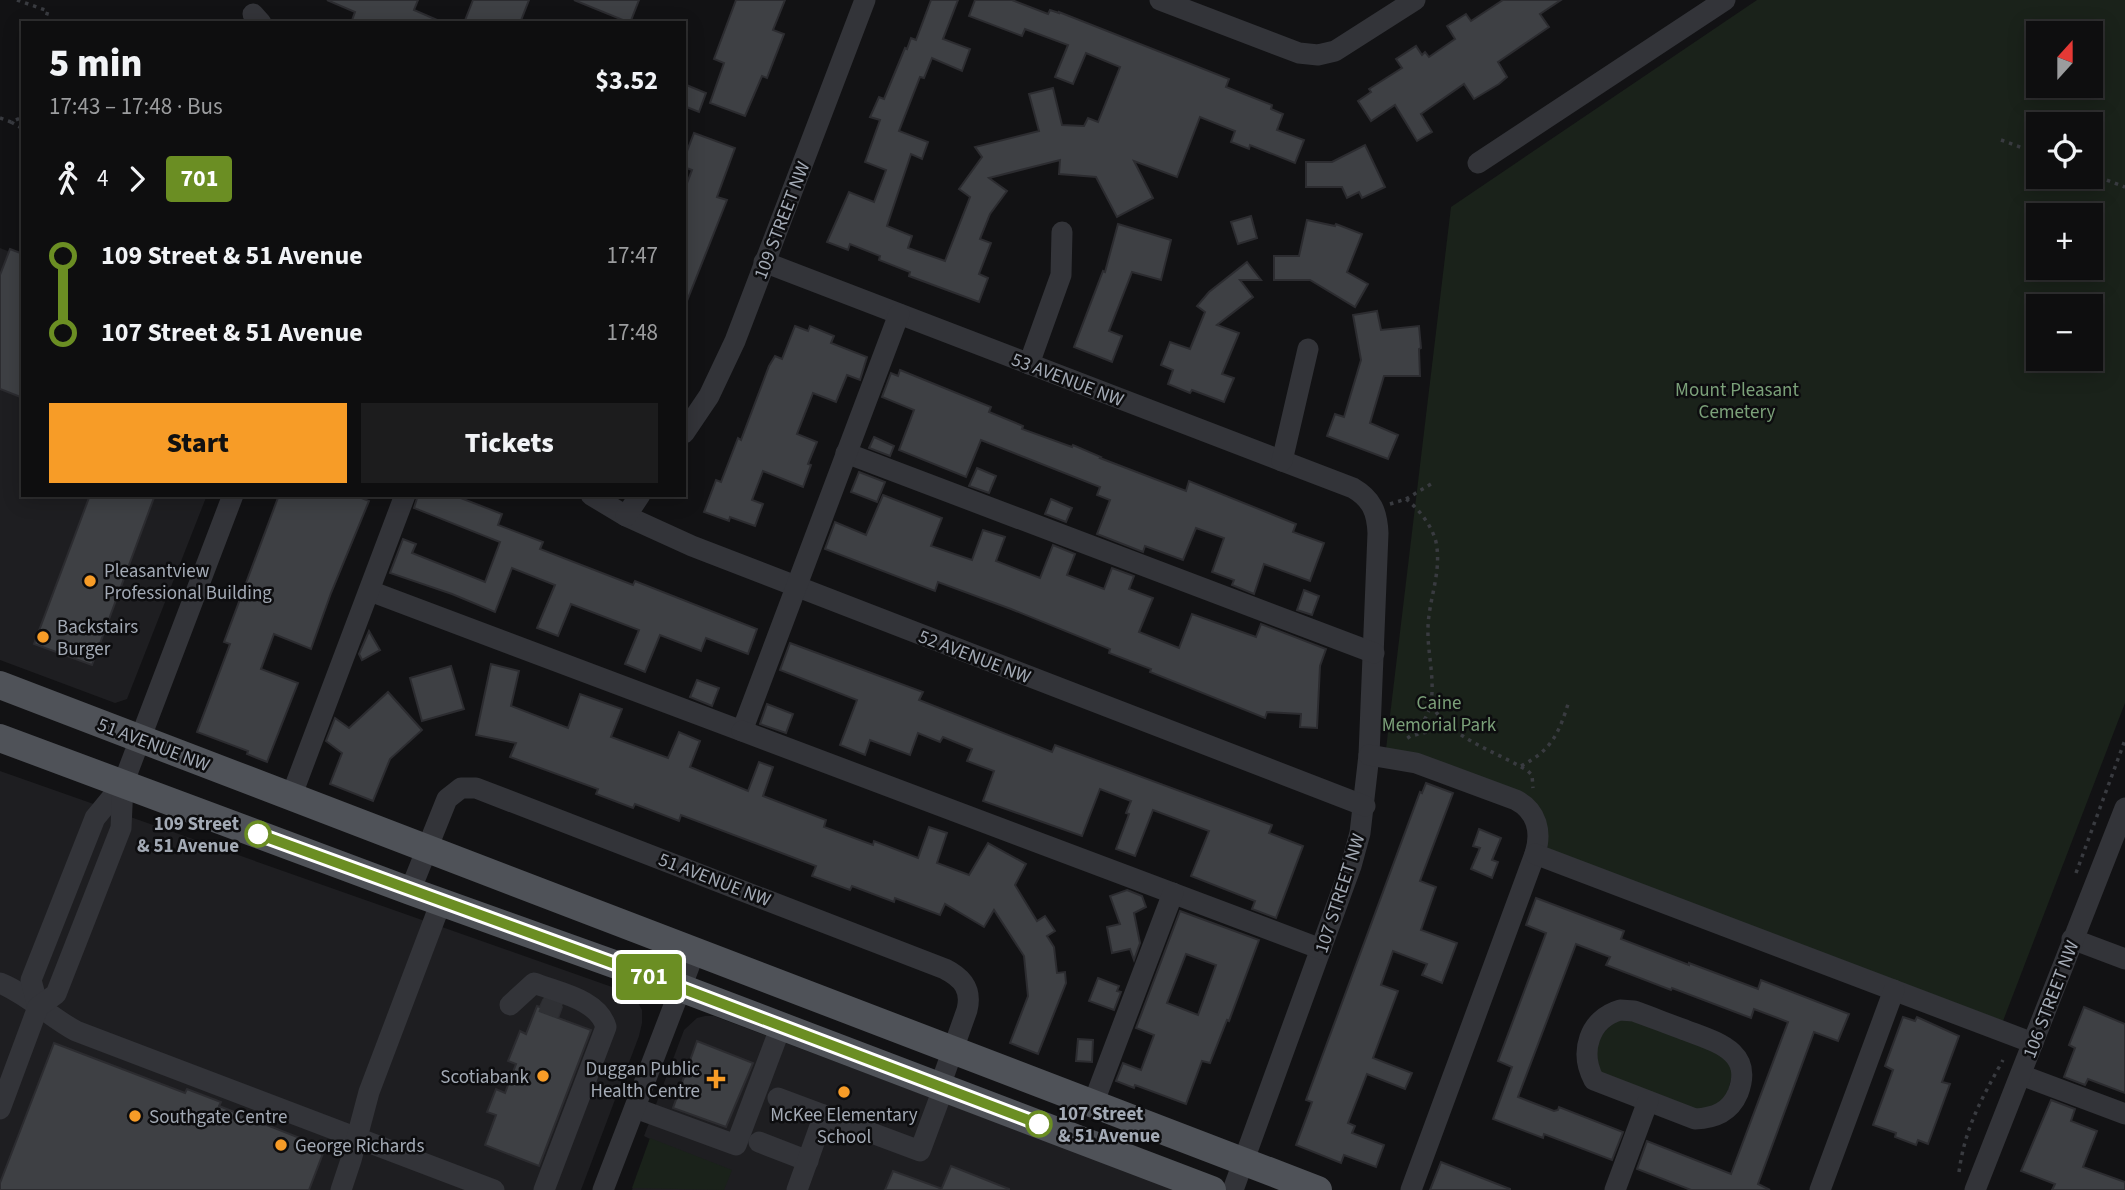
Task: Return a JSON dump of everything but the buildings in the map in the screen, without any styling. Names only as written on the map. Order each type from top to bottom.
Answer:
[{"type":"main road","name":"51 AVENUE NW","points":[[0,685],[1318,1190]]},
{"type":"main road","points":[[0,738],[410,891],[681,988],[1212,1190]]},
{"type":"street","name":"109 STREET NW","points":[[686,430],[724,368],[865,0]]},
{"type":"street","points":[[1160,0],[1299,53],[1326,54],[1344,46],[1415,0]]},
{"type":"street","points":[[1478,163],[1725,0]]},
{"type":"street","points":[[1029,364],[1061,275],[1062,232]]},
{"type":"street","name":"53 AVENUE NW","points":[[764,262],[1353,488],[1370,500]]},
{"type":"street","points":[[742,731],[899,314]]},
{"type":"street","points":[[1282,461],[1308,349]]},
{"type":"street","points":[[846,453],[1374,653]]},
{"type":"street","points":[[0,1109],[38,1007],[56,994],[121,828],[123,784],[232,497]]},
{"type":"street","points":[[291,796],[404,497]]},
{"type":"street","name":"52 AVENUE NW","points":[[594,497],[626,516],[692,546],[1365,806]]},
{"type":"street","points":[[626,516],[639,497]]},
{"type":"street","name":"107 STREET NW","points":[[1233,1190],[1356,850],[1365,806],[1378,533],[1376,513],[1370,500]]},
{"type":"street","points":[[370,591],[1321,949]]},
{"type":"street","points":[[1369,755],[1416,763],[1516,800],[1529,811],[1538,825],[1539,836],[1535,854],[1411,1190]]},
{"type":"street","name":"51 AVENUE NW","points":[[410,891],[447,799],[461,789],[483,789],[955,974],[967,987],[969,1001],[940,1086],[939,1100],[920,1151],[824,1115]]},
{"type":"street","name":"106 STREET NW","points":[[1976,1190],[2125,808]]},
{"type":"street","points":[[1535,854],[2033,1043]]},
{"type":"street","points":[[1093,1104],[1173,893]]},
{"type":"street","points":[[349,1188],[357,1137],[369,1092],[441,902]]},
{"type":"street","points":[[2073,939],[2125,959]]},
{"type":"street","points":[[603,1190],[695,951]]},
{"type":"street","points":[[0,983],[12,988],[76,1031],[494,1190]]},
{"type":"street","points":[[544,1190],[606,1027],[600,1014],[592,1006],[534,984],[534,1003],[606,1027]]},
{"type":"street","points":[[1820,1190],[1895,990]]},
{"type":"street","points":[[1620,1010],[1634,1011],[1722,1044],[1735,1055],[1742,1068],[1743,1080],[1734,1104],[1709,1118],[1695,1119],[1648,1101],[1594,1080],[1587,1067],[1586,1052],[1596,1026],[1606,1014],[1620,1010]]},
{"type":"street","points":[[635,1108],[736,1145],[781,1026]]},
{"type":"street","points":[[2021,1075],[2125,1114]]},
{"type":"street","points":[[778,1098],[824,1115],[797,1190]]},
{"type":"street","points":[[1615,1190],[1648,1101]]},
{"type":"street","points":[[760,1142],[808,1161]]},
{"type":"path","points":[[17,0],[48,11],[45,21]]},
{"type":"path","points":[[0,118],[21,128]]},
{"type":"path","points":[[11,121],[21,118]]},
{"type":"path","points":[[2001,140],[2026,150]]},
{"type":"path","points":[[2103,179],[2125,187]]},
{"type":"path","points":[[1370,500],[1389,504],[1406,499],[1431,484]]},
{"type":"path","points":[[1406,499],[1432,530],[1438,572],[1431,599],[1428,628],[1430,705],[1413,736]]},
{"type":"path","points":[[1521,766],[1553,742],[1569,701]]},
{"type":"path","points":[[1430,705],[1441,721],[1454,731],[1521,766],[1532,775],[1529,811]]},
{"type":"path","points":[[1393,744],[1434,730],[1454,731]]},
{"type":"path","points":[[2073,881],[2125,740]]},
{"type":"path","points":[[1955,1182],[1963,1143],[1975,1110],[2013,1035]]},
{"type":"shaded area","points":[[0,248],[21,256],[21,497],[206,497],[127,699],[115,703],[0,660]]},
{"type":"shaded area","points":[[0,771],[629,993],[642,1010],[639,1036],[581,1190],[0,1190]]},
{"type":"shaded area","name":"McKee Elementary School","points":[[714,1016],[1176,1190],[632,1190],[650,1139],[644,1136],[684,1030],[697,1018]]},
{"type":"green space","name":"Mount Pleasant Cemetery","points":[[1757,0],[2125,0],[2125,703],[2003,1021],[1548,849],[1539,814],[1386,749],[1451,207]]},
{"type":"green space","points":[[1621,1018],[1717,1051],[1728,1060],[1733,1071],[1726,1099],[1717,1106],[1697,1110],[1601,1073],[1597,1055],[1599,1041],[1606,1030]]},
{"type":"green space","points":[[650,1138],[732,1170],[724,1190],[632,1188]]},
{"type":"tunnel","points":[[542,1002],[561,1009]]},
{"type":"bus line","name":"701","points":[[258,834],[681,988],[1039,1124]]},
{"type":"place","name":"Pleasantview Professional Building","points":[[90,581]]},
{"type":"place","name":"Backstairs Burger","points":[[43,637]]},
{"type":"place","name":"109 Street & 51 Avenue","points":[[258,834]]},
{"type":"place","name":"Scotiabank","points":[[543,1076]]},
{"type":"place","name":"Duggan Public Health Centre","points":[[716,1079]]},
{"type":"place","name":"McKee Elementary School","points":[[844,1092]]},
{"type":"place","name":"Southgate Centre","points":[[135,1116]]},
{"type":"place","name":"107 Street & 51 Avenue","points":[[1039,1124]]},
{"type":"place","name":"George Richards","points":[[281,1145]]},
{"type":"park label","name":"Caine Memorial Park","points":[[1439,713]]}]
